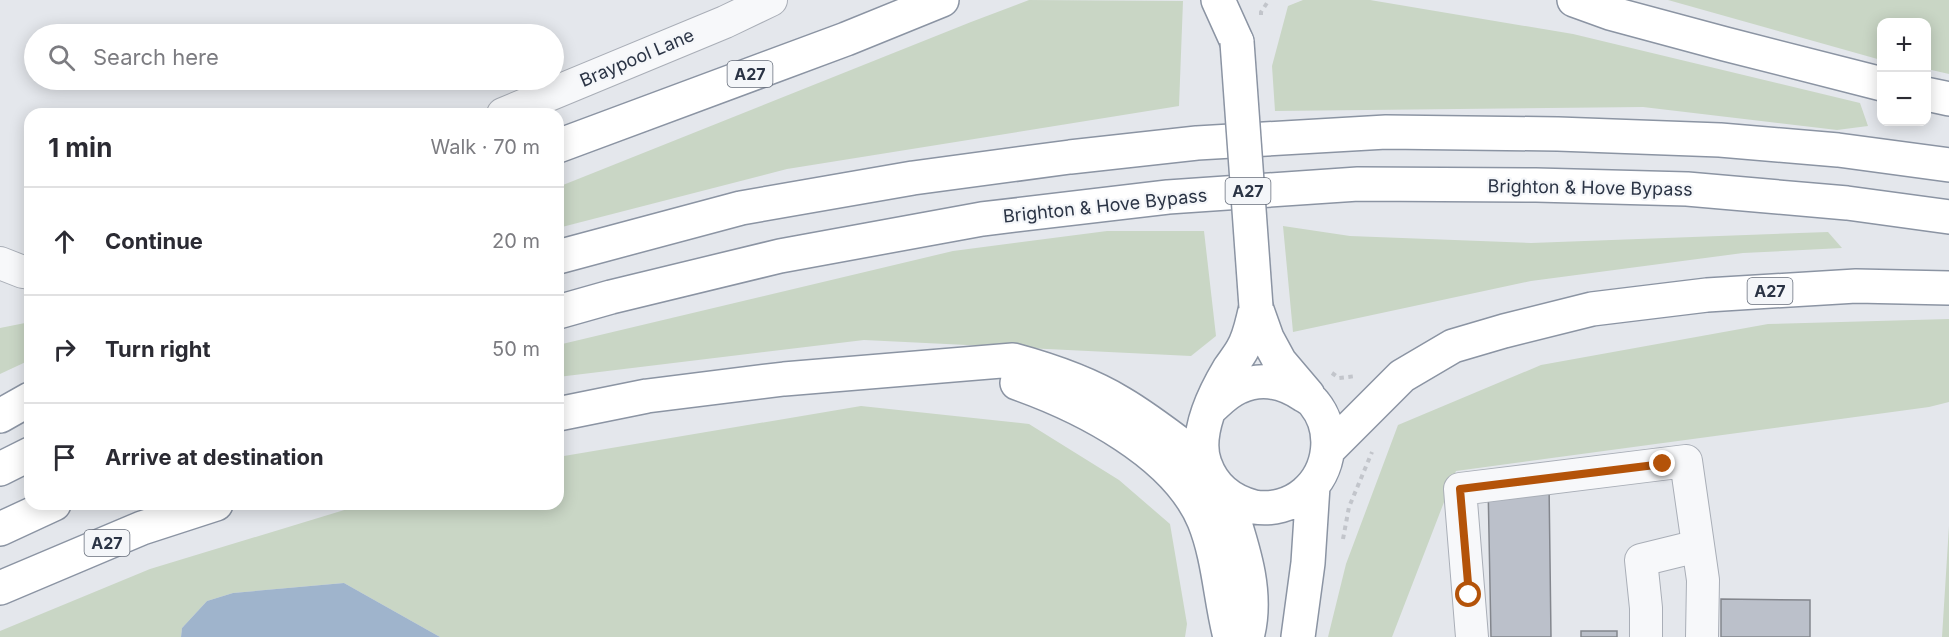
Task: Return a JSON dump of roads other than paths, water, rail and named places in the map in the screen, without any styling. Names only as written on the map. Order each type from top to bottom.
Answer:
[{"type":"highway","name":"A27","points":[[564,144],[846,39],[942,0]]},
{"type":"highway","name":"A27","points":[[1218,0],[1237,42]]},
{"type":"highway","name":"A27","points":[[1245,0],[1242,5],[1237,42],[1256,307],[1267,338],[1280,362],[1314,402]]},
{"type":"highway","points":[[1574,0],[1656,26],[1877,83]]},
{"type":"highway","points":[[1931,95],[1949,99]]},
{"type":"highway","points":[[564,255],[753,206],[913,178],[1197,143],[1386,132],[1558,134],[1720,140],[1838,150],[1949,165]]},
{"type":"highway","name":"Brighton & Hove Bypass","points":[[564,310],[780,256],[982,219],[1180,196],[1358,184],[1687,189],[1847,203],[1949,217]]},
{"type":"highway","name":"A27","points":[[1328,450],[1402,376],[1453,346],[1504,331],[1592,309],[1707,295],[1856,286],[1949,288]]},
{"type":"highway","name":"A27","points":[[1210,409],[1229,369],[1242,351],[1250,333],[1256,307]]},
{"type":"highway","points":[[564,413],[658,395],[784,379],[1013,360],[1049,370],[1120,402],[1204,462]]},
{"type":"highway","points":[[939,367],[1008,379],[1047,393],[1127,436],[1161,463],[1185,489],[1203,520],[1217,562],[1230,637]]},
{"type":"highway","points":[[1256,382],[1273,382],[1290,386],[1314,402],[1327,429],[1328,450],[1324,470],[1313,486],[1298,499],[1281,506],[1262,508],[1243,504],[1226,495],[1212,480],[1204,462],[1201,444],[1210,409],[1224,396],[1239,387],[1256,382]]},
{"type":"highway","points":[[0,416],[24,402]]},
{"type":"highway","points":[[0,469],[24,457]]},
{"type":"highway","points":[[1299,637],[1308,563],[1313,486]]},
{"type":"highway","points":[[1226,495],[1249,577],[1251,623],[1247,637]]},
{"type":"highway","points":[[0,529],[41,510]]},
{"type":"highway","name":"A27","points":[[0,588],[142,528],[198,510]]},
{"type":"street","name":"Braypool Lane","points":[[564,89],[725,22],[771,0]]},
{"type":"street","name":"Braypool Lane","points":[[517,108],[561,90]]},
{"type":"street","points":[[0,263],[24,272]]},
{"type":"street","points":[[1472,637],[1460,489],[1686,461],[1703,580],[1702,637]]},
{"type":"street","points":[[1646,637],[1646,608],[1641,560],[1698,546]]},
{"type":"water","points":[[344,583],[440,637],[181,637],[182,628],[207,601],[233,593]]}]
